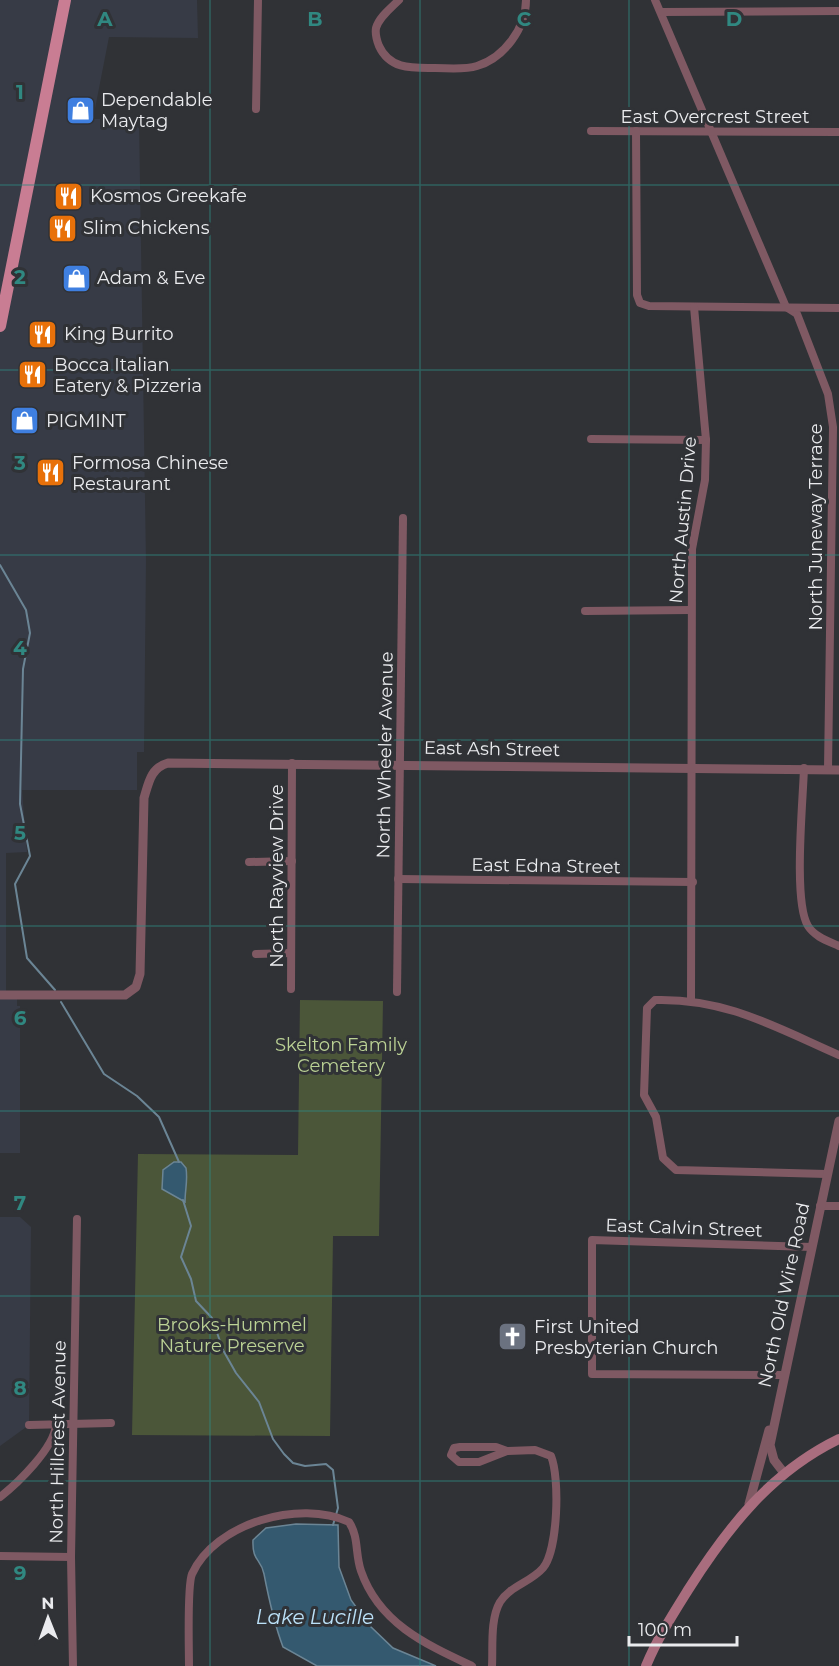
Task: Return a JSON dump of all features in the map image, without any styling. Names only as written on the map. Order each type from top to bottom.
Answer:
[{"type":"main road","points":[[0,326],[65,0]]},
{"type":"main road","points":[[646,1666],[662,1632],[715,1548],[749,1504],[784,1473],[839,1439]]},
{"type":"street","points":[[256,109],[258,0]]},
{"type":"street","points":[[399,0],[385,14],[376,28],[380,49],[390,61],[407,68],[470,68],[495,56],[517,33],[524,18],[526,0]]},
{"type":"street","name":"North Juneway Terrace","points":[[655,0],[786,307],[797,314],[828,394],[832,419],[828,770]]},
{"type":"street","points":[[661,12],[839,11]]},
{"type":"street","name":"East Overcrest Street","points":[[591,131],[839,132]]},
{"type":"street","points":[[636,131],[638,299],[640,303],[649,306],[839,308]]},
{"type":"street","name":"North Austin Drive","points":[[691,1001],[692,549],[705,480],[706,440],[694,307]]},
{"type":"street","points":[[591,439],[706,440]]},
{"type":"street","name":"North Wheeler Avenue","points":[[397,992],[403,518]]},
{"type":"street","points":[[585,611],[691,610]]},
{"type":"street","name":"East Ash Street","points":[[0,995],[125,994],[136,987],[140,974],[144,798],[150,776],[158,766],[168,763],[839,770]]},
{"type":"street","name":"North Rayview Drive","points":[[291,989],[292,763]]},
{"type":"street","points":[[804,768],[801,889],[803,915],[812,931],[839,946]]},
{"type":"street","points":[[249,862],[292,861]]},
{"type":"street","name":"East Edna Street","points":[[398,879],[693,882]]},
{"type":"street","points":[[256,954],[291,953]]},
{"type":"street","points":[[826,1174],[676,1170],[669,1166],[662,1152],[656,1117],[644,1095],[646,1015],[650,1003],[655,1000],[691,1001],[724,1006],[839,1055]]},
{"type":"street","name":"North Old Wire Road","points":[[784,1473],[771,1452],[774,1419],[839,1121]]},
{"type":"street","points":[[820,1206],[839,1206]]},
{"type":"street","name":"North Hillcrest Avenue","points":[[73,1666],[71,1557],[77,1219]]},
{"type":"street","name":"East Calvin Street","points":[[783,1375],[592,1374],[592,1240],[812,1247]]},
{"type":"street","points":[[749,1504],[765,1438],[774,1419]]},
{"type":"street","points":[[29,1425],[111,1423]]},
{"type":"street","points":[[0,1497],[21,1480],[54,1436],[56,1425]]},
{"type":"street","points":[[492,1666],[496,1612],[499,1603],[522,1581],[541,1570],[550,1556],[555,1529],[555,1466],[551,1456],[535,1450],[507,1451],[468,1463],[459,1462],[451,1455],[454,1448],[460,1447],[496,1447],[507,1451]]},
{"type":"street","points":[[189,1666],[191,1576],[210,1548],[244,1527],[291,1515],[339,1518],[349,1522],[353,1529],[359,1567],[366,1584],[386,1614],[402,1629],[431,1647],[472,1666]]},
{"type":"street","points":[[0,1556],[71,1557]]},
{"type":"shaded area","points":[[0,0],[197,0],[198,38],[109,37],[93,119],[139,119],[146,561],[144,752],[137,752],[137,790],[22,790],[27,852],[6,853],[6,995],[17,995],[17,1006],[20,1006],[20,1153],[0,1153]]},
{"type":"shaded area","points":[[0,1217],[20,1217],[31,1227],[29,1425],[0,1446]]},
{"type":"green space","name":"Brooks-Hummel Nature Preserve","points":[[300,1000],[383,1001],[379,1236],[333,1236],[330,1436],[132,1435],[138,1154],[298,1155]]},
{"type":"water","points":[[174,1162],[181,1162],[186,1168],[185,1202],[162,1189],[163,1170]]},
{"type":"water","name":"Lake Lucille","points":[[296,1524],[338,1525],[339,1567],[351,1600],[369,1625],[393,1648],[436,1666],[317,1666],[283,1647],[263,1569],[255,1556],[253,1540],[266,1528]]},
{"type":"waterway","points":[[0,565],[26,610],[30,633],[23,669],[20,804],[30,856],[15,884],[27,958],[55,990]]},
{"type":"waterway","points":[[61,1002],[104,1074],[137,1096],[159,1117],[179,1162]]},
{"type":"waterway","points":[[183,1200],[191,1226],[181,1257],[191,1279],[196,1301],[212,1318],[223,1350],[236,1373],[259,1402],[273,1439],[284,1454],[293,1463],[305,1466],[326,1464],[333,1470],[338,1508],[333,1525]]},
{"type":"place","name":"Dependable Maytag","points":[[80,110]]},
{"type":"place","name":"Kosmos Greekafe","points":[[69,196]]},
{"type":"place","name":"Slim Chickens","points":[[62,228]]},
{"type":"place","name":"Adam & Eve","points":[[76,278]]},
{"type":"place","name":"King Burrito","points":[[43,334]]},
{"type":"place","name":"Bocca Italian Eatery & Pizzeria","points":[[33,375]]},
{"type":"place","name":"PIGMINT","points":[[25,421]]},
{"type":"place","name":"Formosa Chinese Restaurant","points":[[51,473]]},
{"type":"place","name":"First United Presbyterian Church","points":[[513,1337]]},
{"type":"park label","name":"Skelton Family Cemetery","points":[[341,1055]]}]
